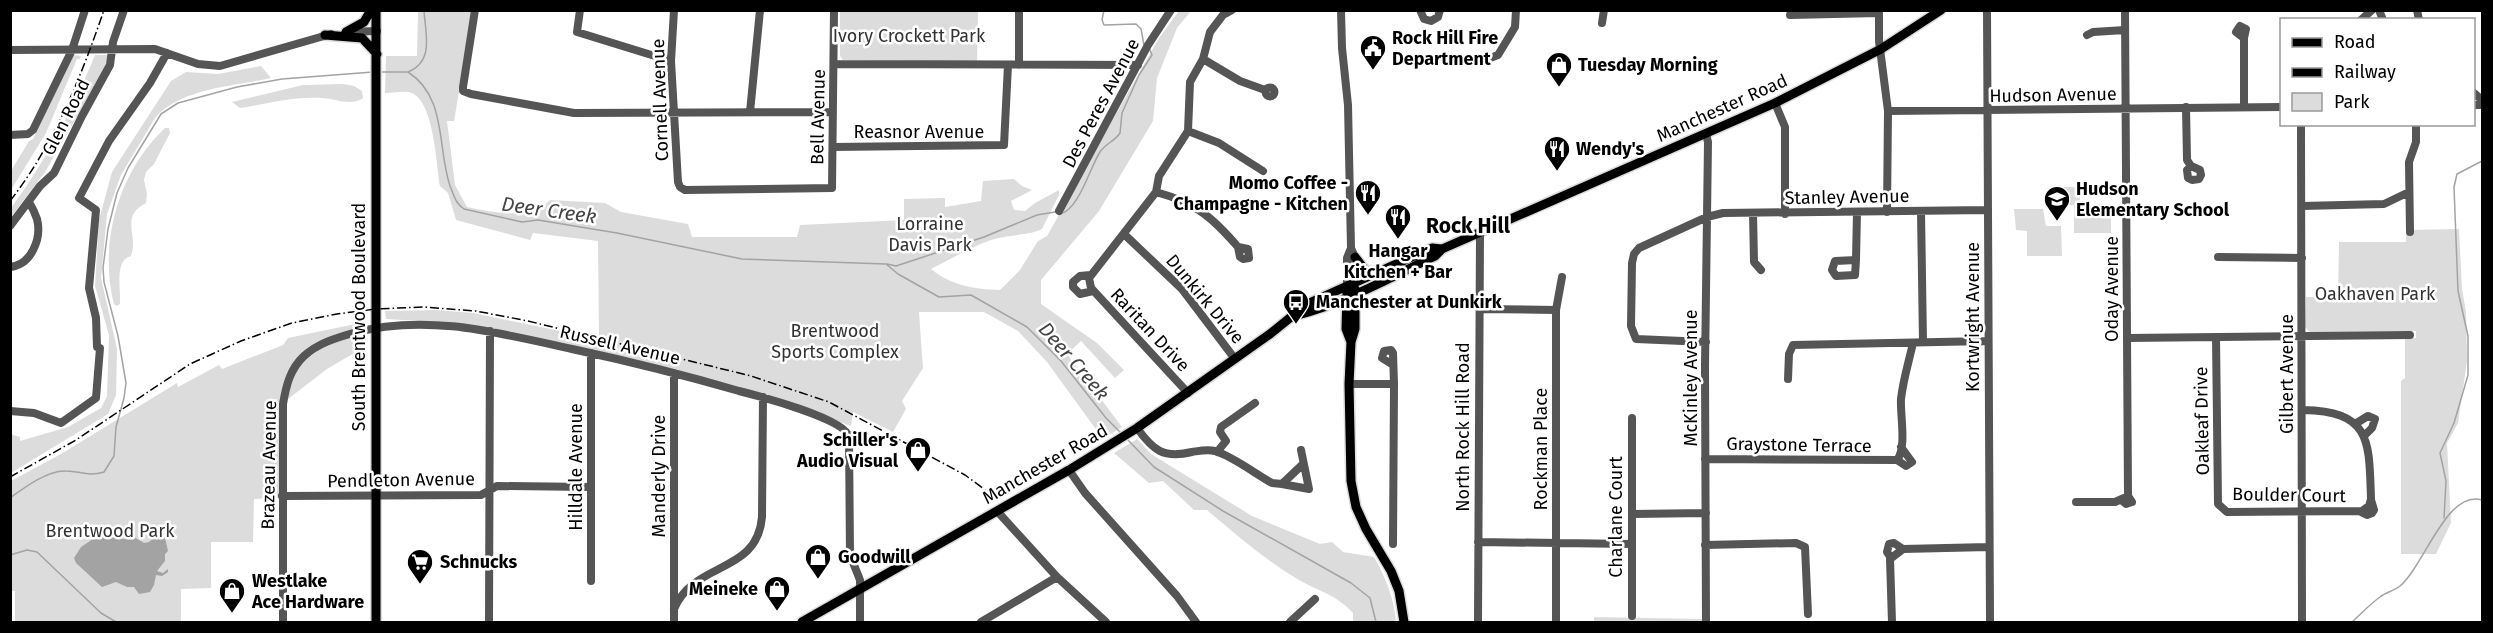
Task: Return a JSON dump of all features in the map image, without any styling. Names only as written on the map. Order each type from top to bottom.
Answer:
[{"type":"main road","points":[[346,32],[364,22],[371,10]]},
{"type":"main road","name":"South Brentwood Boulevard","points":[[376,10],[376,622]]},
{"type":"main road","name":"Manchester Road","points":[[802,622],[1135,430],[1235,359],[1307,304],[1435,256],[1442,249],[1775,103],[1881,50],[1941,10]]},
{"type":"main road","points":[[325,35],[362,38],[377,58]]},
{"type":"main road","name":"Manchester Road","points":[[1295,315],[1312,312],[1331,303],[1378,272],[1432,248],[1442,249]]},
{"type":"main road","points":[[1353,253],[1365,270],[1378,272]]},
{"type":"main road","points":[[1351,289],[1346,312],[1346,329],[1351,342]]},
{"type":"main road","points":[[1351,289],[1355,329],[1351,342],[1349,384],[1351,481],[1356,507],[1391,571],[1399,591],[1404,622]]},
{"type":"main road","points":[[1331,303],[1340,305],[1346,312]]},
{"type":"street","name":"Glen Road","points":[[10,135],[28,134],[33,130],[72,50],[85,10]]},
{"type":"street","name":"Glen Road","points":[[10,226],[40,186],[54,173],[82,116],[111,65],[113,42],[124,10]]},
{"type":"street","points":[[475,10],[463,87],[463,91],[467,93],[574,113],[833,112]]},
{"type":"street","points":[[580,10],[577,32],[671,62]]},
{"type":"street","name":"Cornell Avenue","points":[[674,10],[671,62],[680,187],[685,190],[832,188]]},
{"type":"street","points":[[750,111],[760,10]]},
{"type":"street","name":"Bell Avenue","points":[[832,188],[834,10]]},
{"type":"street","points":[[1019,10],[1019,65]]},
{"type":"street","name":"Des Peres Avenue","points":[[1059,211],[1147,48],[1171,10]]},
{"type":"street","points":[[1092,290],[1090,275],[1125,235],[1156,192],[1159,176],[1188,131],[1190,82],[1203,59],[1205,45],[1213,25],[1232,10]]},
{"type":"street","points":[[1341,10],[1348,105],[1353,253],[1351,289]]},
{"type":"street","points":[[1420,10],[1424,19],[1431,21],[1438,17],[1440,10]]},
{"type":"street","points":[[1480,62],[1498,56],[1515,27],[1516,10]]},
{"type":"street","points":[[1602,23],[1604,10]]},
{"type":"street","name":"Kortwright Avenue","points":[[1987,10],[1990,622]]},
{"type":"street","name":"Oday Avenue","points":[[2076,502],[2125,498],[2127,338],[2125,10]]},
{"type":"street","points":[[1790,15],[1879,12],[1888,111],[1887,212]]},
{"type":"street","points":[[2086,35],[2093,32],[2125,30]]},
{"type":"street","points":[[10,50],[155,49],[198,64],[220,66],[325,35],[377,31]]},
{"type":"street","points":[[2244,38],[2244,106]]},
{"type":"street","points":[[10,411],[34,413],[61,423],[96,398],[100,348],[97,347],[96,318],[89,288],[96,210],[79,198],[109,141],[150,83],[167,53]]},
{"type":"street","points":[[1203,59],[1240,81],[1265,90]]},
{"type":"street","points":[[834,64],[1138,65]]},
{"type":"street","name":"Reasnor Avenue","points":[[833,147],[1004,145],[1008,65]]},
{"type":"street","points":[[1775,103],[1785,127],[1785,214]]},
{"type":"street","name":"Hudson Avenue","points":[[1888,111],[2280,106]]},
{"type":"street","points":[[2186,107],[2187,159],[2191,166]]},
{"type":"street","name":"Gilbert Avenue","points":[[2301,126],[2304,512],[2302,622]]},
{"type":"street","points":[[2410,232],[2409,162],[2416,142],[2416,126]]},
{"type":"street","points":[[1188,131],[1219,143],[1263,171]]},
{"type":"street","name":"McKinley Avenue","points":[[1706,134],[1708,142],[1706,622]]},
{"type":"street","points":[[1156,192],[1176,197],[1200,208],[1238,247]]},
{"type":"street","points":[[2302,206],[2384,204],[2398,200],[2409,192]]},
{"type":"street","points":[[10,267],[20,266],[28,259],[36,242],[38,221],[29,202]]},
{"type":"street","name":"Stanley Avenue","points":[[1706,342],[1636,339],[1631,326],[1634,254],[1639,248],[1707,217],[1723,213],[1988,210]]},
{"type":"street","points":[[1922,211],[1923,342]]},
{"type":"street","points":[[1856,260],[1857,212]]},
{"type":"street","points":[[1753,213],[1754,262],[1761,270]]},
{"type":"street","name":"North Rock Hill Road","points":[[1478,622],[1480,232]]},
{"type":"street","name":"Dunkirk Drive","points":[[1125,235],[1182,289],[1235,359]]},
{"type":"street","points":[[2218,257],[2302,258]]},
{"type":"street","name":"Raritan Drive","points":[[1090,275],[1077,278],[1073,282],[1073,287],[1080,294],[1092,290],[1188,393]]},
{"type":"street","name":"Rockman Place","points":[[1556,622],[1556,310],[1562,277]]},
{"type":"street","points":[[1479,309],[1556,310]]},
{"type":"street","name":"Russell Avenue","points":[[376,327],[414,324],[490,331],[591,353],[674,372],[763,398],[821,418],[848,432],[850,555],[861,580],[860,589]]},
{"type":"street","name":"Brazeau Avenue","points":[[283,622],[282,496],[285,389],[294,367],[315,347],[376,327]]},
{"type":"street","points":[[489,622],[490,331]]},
{"type":"street","points":[[2127,338],[2410,334]]},
{"type":"street","name":"Oakleaf Drive","points":[[2216,337],[2218,504]]},
{"type":"street","points":[[1788,379],[1789,354],[1793,345],[1987,341]]},
{"type":"street","points":[[1901,447],[1912,462],[1906,466],[1895,461],[1900,457],[1901,398],[1913,343]]},
{"type":"street","name":"Hilldale Avenue","points":[[591,353],[591,581]]},
{"type":"street","points":[[1393,365],[1394,544]]},
{"type":"street","name":"Manderly Drive","points":[[674,372],[674,622]]},
{"type":"street","points":[[1349,384],[1394,384]]},
{"type":"street","points":[[674,609],[682,593],[692,583],[736,560],[751,548],[759,534],[762,517],[763,398]]},
{"type":"street","points":[[1217,452],[1226,441],[1220,432],[1221,427],[1255,403]]},
{"type":"street","points":[[2302,410],[2331,412],[2351,419],[2364,436],[2375,423],[2375,419],[2368,416],[2355,424]]},
{"type":"street","name":"Charlane Court","points":[[1632,418],[1632,616]]},
{"type":"street","points":[[1135,430],[1159,452],[1177,454],[1204,450],[1217,452],[1272,483],[1309,489],[1300,450]]},
{"type":"street","name":"Boulder Court","points":[[2218,504],[2227,512],[2361,511],[2367,515],[2372,513],[2374,510],[2371,499],[2369,450],[2364,436]]},
{"type":"street","name":"Graystone Terrace","points":[[1705,459],[1895,461]]},
{"type":"street","points":[[1282,484],[1302,465]]},
{"type":"street","points":[[1069,470],[1085,493],[1177,596],[1196,622]]},
{"type":"street","name":"Pendleton Avenue","points":[[282,496],[481,495],[497,486],[591,487]]},
{"type":"street","points":[[997,511],[1057,577],[1106,622]]},
{"type":"street","points":[[1632,514],[1706,513]]},
{"type":"street","points":[[1478,542],[1631,544]]},
{"type":"street","points":[[1705,545],[1796,543],[1805,547],[1808,614]]},
{"type":"street","points":[[1892,622],[1891,558],[1903,549],[1989,547]]},
{"type":"street","points":[[981,622],[1057,577]]},
{"type":"street","points":[[674,580],[692,583]]},
{"type":"street","points":[[860,589],[860,622]]},
{"type":"street","points":[[1290,622],[1315,599]]},
{"type":"green space","points":[[418,11],[473,11],[454,121],[447,121],[455,185],[467,207],[522,213],[542,207],[550,200],[605,203],[621,212],[688,224],[692,237],[797,237],[800,225],[904,220],[904,199],[945,198],[945,207],[981,201],[983,181],[1014,179],[1022,186],[1032,190],[1011,201],[1014,210],[1025,211],[1059,190],[1059,195],[1042,229],[1032,233],[991,240],[931,269],[964,286],[1000,290],[1020,270],[1038,241],[1047,236],[1159,38],[1179,11],[1191,11],[1177,28],[1157,78],[1153,121],[1099,211],[1041,280],[1041,304],[1097,343],[1124,370],[1115,378],[1081,341],[1067,354],[1122,427],[1103,439],[1047,362],[1018,331],[984,312],[919,312],[923,368],[902,401],[906,409],[893,432],[853,412],[851,426],[785,402],[497,329],[386,319],[385,311],[436,310],[473,313],[599,339],[598,241],[533,233],[530,240],[456,220],[448,193],[440,186],[429,118],[424,106],[417,97],[409,92],[385,93],[386,56],[417,56]]},
{"type":"green space","name":"Ivory Crockett Park","points":[[840,11],[978,11],[977,62],[843,60],[840,56]]},
{"type":"green space","points":[[73,55],[81,56],[77,59],[46,133],[11,190],[11,171],[29,141],[33,139]]},
{"type":"green space","points":[[95,55],[107,55],[108,59],[103,71],[45,172],[11,217],[11,208],[58,134]]},
{"type":"green space","points":[[261,66],[271,78],[193,94],[166,108],[155,118],[121,175],[107,214],[101,278],[117,349],[116,395],[108,414],[11,473],[10,434],[20,437],[20,441],[68,427],[101,408],[107,396],[109,335],[95,286],[99,220],[112,172],[171,81],[186,72],[218,74]]},
{"type":"green space","points":[[303,85],[354,86],[362,91],[363,98],[348,102],[326,98],[300,98],[240,108],[232,102]]},
{"type":"green space","points":[[165,128],[169,128],[170,133],[154,164],[146,172],[144,180],[146,203],[138,208],[131,220],[133,248],[131,256],[122,263],[120,269],[120,304],[117,306],[114,304],[110,281],[109,257],[116,209],[135,165]]},
{"type":"green space","points":[[2064,187],[2080,187],[2080,204],[2111,204],[2111,233],[2074,233],[2074,205],[2064,205]]},
{"type":"green space","points":[[2014,209],[2043,209],[2046,226],[2061,226],[2062,256],[2027,256],[2027,231],[2016,230]]},
{"type":"green space","name":"Oakhaven Park","points":[[2459,229],[2462,289],[2466,312],[2467,361],[2458,423],[2447,443],[2451,523],[2436,554],[2401,554],[2401,381],[2405,378],[2405,337],[2416,338],[2416,331],[2310,332],[2305,327],[2306,297],[2338,297],[2339,242],[2406,242],[2406,230]]},
{"type":"green space","name":"Brentwood Park","points":[[365,322],[366,346],[327,369],[279,406],[279,498],[254,499],[253,542],[211,542],[211,588],[181,589],[181,622],[15,622],[15,591],[11,591],[11,481],[61,454],[177,383],[178,387],[219,365],[222,369],[283,345],[288,338]]},
{"type":"green space","points":[[1137,439],[1151,454],[1252,516],[1320,544],[1332,542],[1343,552],[1374,557],[1389,588],[1396,622],[1353,622],[1353,613],[1346,606],[1283,570],[1207,510],[1194,510],[1163,481],[1149,483],[1114,453]]},
{"type":"green space","points":[[1594,617],[1703,619],[1703,622],[1594,622]]},
{"type":"shaded area","points":[[111,527],[122,539],[134,537],[144,543],[149,542],[158,534],[165,538],[168,551],[165,554],[165,561],[157,571],[163,573],[168,569],[168,572],[162,576],[156,575],[150,592],[139,594],[134,587],[127,587],[116,582],[102,587],[76,563],[74,558],[81,547]]},
{"type":"waterway","points":[[408,72],[422,61],[425,54],[424,10]]},
{"type":"waterway","points":[[1104,10],[1102,20],[1104,25],[1136,24],[1141,29],[1144,45]]},
{"type":"waterway","points":[[1060,214],[1073,205],[1100,152],[1120,133],[1122,113],[1139,75],[1152,55],[1150,50]]},
{"type":"waterway","name":"Deer Creek","points":[[10,498],[37,480],[59,471],[88,474],[104,472],[114,456],[116,427],[126,383],[118,336],[104,282],[103,268],[108,229],[117,193],[128,168],[161,114],[178,103],[237,87],[282,79],[373,72]]},
{"type":"waterway","name":"Deer Creek","points":[[381,72],[408,72],[420,82],[429,95],[439,124],[450,186],[457,201],[464,209],[522,222],[538,220],[617,233],[742,259],[886,264],[898,274],[939,297],[971,295],[1027,327],[1061,361],[1106,418],[1121,433]]},
{"type":"waterway","points":[[2444,518],[2446,481],[2440,453],[2454,423],[2468,375],[2468,336],[2458,291],[2454,187],[2457,174],[2482,161]]},
{"type":"waterway","points":[[887,264],[896,266],[984,237],[1037,215],[1055,212]]},
{"type":"waterway","name":"Deer Creek","points":[[1127,439],[1154,467],[1223,511],[1351,583],[1370,598],[1376,622]]},
{"type":"waterway","points":[[2352,622],[2382,595],[2400,586],[2418,563],[2447,517],[2458,506],[2469,500],[2482,500]]},
{"type":"waterway","points":[[10,555],[27,550],[37,552],[101,613],[116,622]]},
{"type":"railway","points":[[10,201],[40,157],[65,110],[104,10]]},
{"type":"railway","points":[[10,477],[76,440],[190,364],[241,341],[292,323],[337,314],[376,309],[424,307],[476,311],[528,321],[751,376],[829,402],[965,475],[995,497]]},
{"type":"place","name":"Rock Hill Fire Department","points":[[1373,71]]},
{"type":"place","name":"Tuesday Morning","points":[[1559,88]]},
{"type":"place","name":"Wendy's","points":[[1557,172]]},
{"type":"place","name":"Momo Coffee - Champagne - Kitchen","points":[[1368,216]]},
{"type":"place","name":"Hudson Elementary School","points":[[2057,222]]},
{"type":"place","name":"Hangar Kitchen + Bar","points":[[1398,240]]},
{"type":"place","name":"Manchester at Dunkirk","points":[[1296,325]]},
{"type":"place","name":"Schiller's Audio Visual","points":[[918,473]]},
{"type":"place","name":"Goodwill","points":[[818,580]]},
{"type":"place","name":"Schnucks","points":[[420,585]]},
{"type":"place","name":"Meineke","points":[[777,612]]},
{"type":"place","name":"Westlake Ace Hardware","points":[[232,614]]},
{"type":"district","name":"Rock Hill","points":[[1468,226]]},
{"type":"park label","name":"Lorraine Davis Park","points":[[930,234]]},
{"type":"park label","name":"Brentwood Sports Complex","points":[[835,341]]}]
